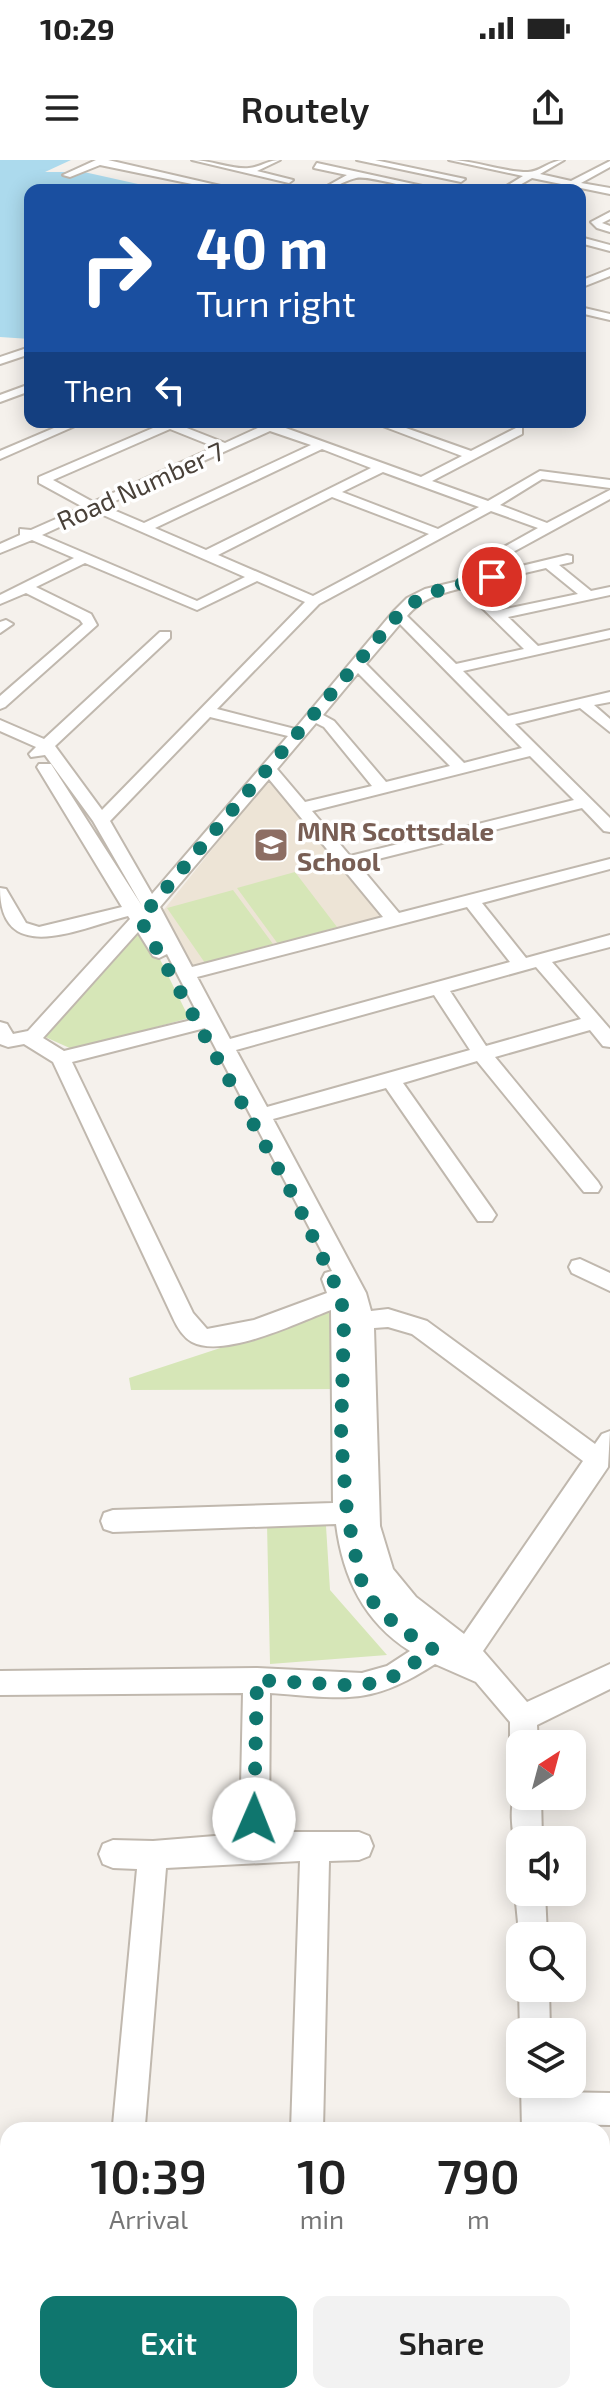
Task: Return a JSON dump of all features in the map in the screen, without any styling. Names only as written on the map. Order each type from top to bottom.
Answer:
[{"type":"street","points":[[196,160],[289,180]]},
{"type":"street","points":[[220,184],[276,160]]},
{"type":"street","points":[[280,184],[332,160]]},
{"type":"street","points":[[361,160],[461,179]]},
{"type":"street","points":[[453,160],[578,184]]},
{"type":"street","points":[[452,184],[500,160]]},
{"type":"street","points":[[515,184],[560,160]]},
{"type":"street","points":[[67,175],[101,161],[205,184]]},
{"type":"street","points":[[176,178],[215,162]]},
{"type":"street","points":[[573,183],[610,164]]},
{"type":"street","points":[[142,170],[154,165]]},
{"type":"street","points":[[317,166],[397,184],[433,166]]},
{"type":"street","points":[[336,184],[355,175]]},
{"type":"street","points":[[586,186],[610,191]]},
{"type":"street","points":[[610,215],[596,222],[610,229]]},
{"type":"street","points":[[586,242],[610,248]]},
{"type":"street","points":[[586,282],[610,272]]},
{"type":"street","points":[[586,311],[610,317]]},
{"type":"street","points":[[3,360],[24,352]]},
{"type":"street","points":[[3,360],[18,364]]},
{"type":"street","points":[[0,399],[24,389]]},
{"type":"street","points":[[0,455],[64,428]]},
{"type":"street","points":[[157,428],[44,478],[44,483],[314,601]]},
{"type":"street","points":[[176,428],[220,445]]},
{"type":"street","name":"Road Number 7","points":[[0,540],[26,532],[256,428]]},
{"type":"street","points":[[279,428],[547,527]]},
{"type":"street","points":[[397,428],[472,455]]},
{"type":"street","points":[[423,481],[518,431]]},
{"type":"street","points":[[145,528],[321,445]]},
{"type":"street","points":[[207,555],[382,467]]},
{"type":"street","points":[[101,820],[314,601],[490,506],[540,475],[610,484]]},
{"type":"street","points":[[333,493],[438,533]]},
{"type":"street","points":[[477,566],[610,494]]},
{"type":"street","points":[[26,532],[197,606],[257,576]]},
{"type":"street","name":"Road Number 7","points":[[0,549],[26,532]]},
{"type":"street","points":[[0,600],[86,557]]},
{"type":"street","points":[[30,1039],[412,601],[430,592],[567,559]]},
{"type":"street","points":[[548,563],[601,594]]},
{"type":"street","points":[[464,583],[535,651]]},
{"type":"street","points":[[0,704],[90,625],[86,617],[25,587]]},
{"type":"street","points":[[499,615],[601,594]]},
{"type":"street","points":[[398,615],[610,827]]},
{"type":"street","points":[[454,669],[610,634]]},
{"type":"street","points":[[41,751],[165,635]]},
{"type":"street","points":[[357,664],[460,768]]},
{"type":"street","points":[[507,721],[610,697]]},
{"type":"street","points":[[583,703],[610,727]]},
{"type":"street","points":[[206,711],[297,734]]},
{"type":"street","points":[[313,715],[329,724],[382,788]]},
{"type":"street","points":[[0,725],[41,751],[101,820],[142,912],[198,1024],[363,1321],[368,1526],[382,1574],[407,1605],[467,1652],[487,1675],[523,1730]]},
{"type":"street","points":[[0,738],[41,751],[142,912],[186,974],[261,1116],[348,1295],[344,1321],[341,1436],[347,1513],[360,1578],[376,1607],[401,1629],[434,1650],[487,1675]]},
{"type":"street","points":[[303,808],[534,750]]},
{"type":"street","points":[[268,768],[394,919]]},
{"type":"street","points":[[347,862],[585,802]]},
{"type":"street","points":[[186,974],[610,864]]},
{"type":"street","points":[[0,893],[19,927],[38,933],[142,912]]},
{"type":"street","points":[[470,899],[610,1041]]},
{"type":"street","points":[[224,1047],[610,941]]},
{"type":"street","points":[[439,988],[482,1054],[591,1187]]},
{"type":"street","points":[[261,1116],[594,1022]]},
{"type":"street","points":[[61,1058],[198,1024]]},
{"type":"street","points":[[0,1028],[8,1041],[30,1039],[61,1058],[184,1318],[196,1334],[206,1338],[235,1334],[348,1295]]},
{"type":"street","points":[[390,1079],[485,1215]]},
{"type":"street","points":[[580,1267],[610,1283]]},
{"type":"street","points":[[363,1321],[388,1318],[419,1327],[604,1451],[467,1652]]},
{"type":"street","points":[[113,1521],[347,1513]]},
{"type":"street","points":[[0,1683],[257,1680],[362,1686],[394,1676],[434,1650]]},
{"type":"street","points":[[526,1730],[610,1676]]},
{"type":"street","points":[[254,1847],[257,1680]]},
{"type":"street","points":[[113,1854],[153,1855],[254,1847],[359,1846]]},
{"type":"street","points":[[307,2122],[315,1847]]},
{"type":"street","points":[[129,2122],[153,1855]]},
{"type":"street","points":[[538,2107],[610,2109]]},
{"type":"shaded area","name":"MNR Scottsdale School","points":[[269,778],[387,918],[191,972],[162,912]]},
{"type":"green space","points":[[295,872],[337,927],[278,944],[237,888]]},
{"type":"green space","points":[[233,890],[273,944],[205,963],[167,908]]},
{"type":"green space","points":[[143,925],[189,1018],[74,1050],[43,1036]]},
{"type":"green space","points":[[336,1310],[337,1389],[131,1390],[129,1378]]},
{"type":"green space","points":[[267,1524],[326,1526],[330,1590],[387,1655],[270,1664]]},
{"type":"water","points":[[0,160],[71,160],[45,172],[84,172],[138,184],[24,184],[24,339],[0,337]]},
{"type":"place","name":"MNR Scottsdale School","points":[[271,845]]},
{"type":"route","points":[[254,1819],[257,1680],[362,1686],[394,1676],[434,1650],[401,1629],[376,1607],[360,1578],[347,1513],[341,1436],[344,1321],[341,1297],[311,1228],[140,919],[412,601],[430,592],[492,577]]}]
